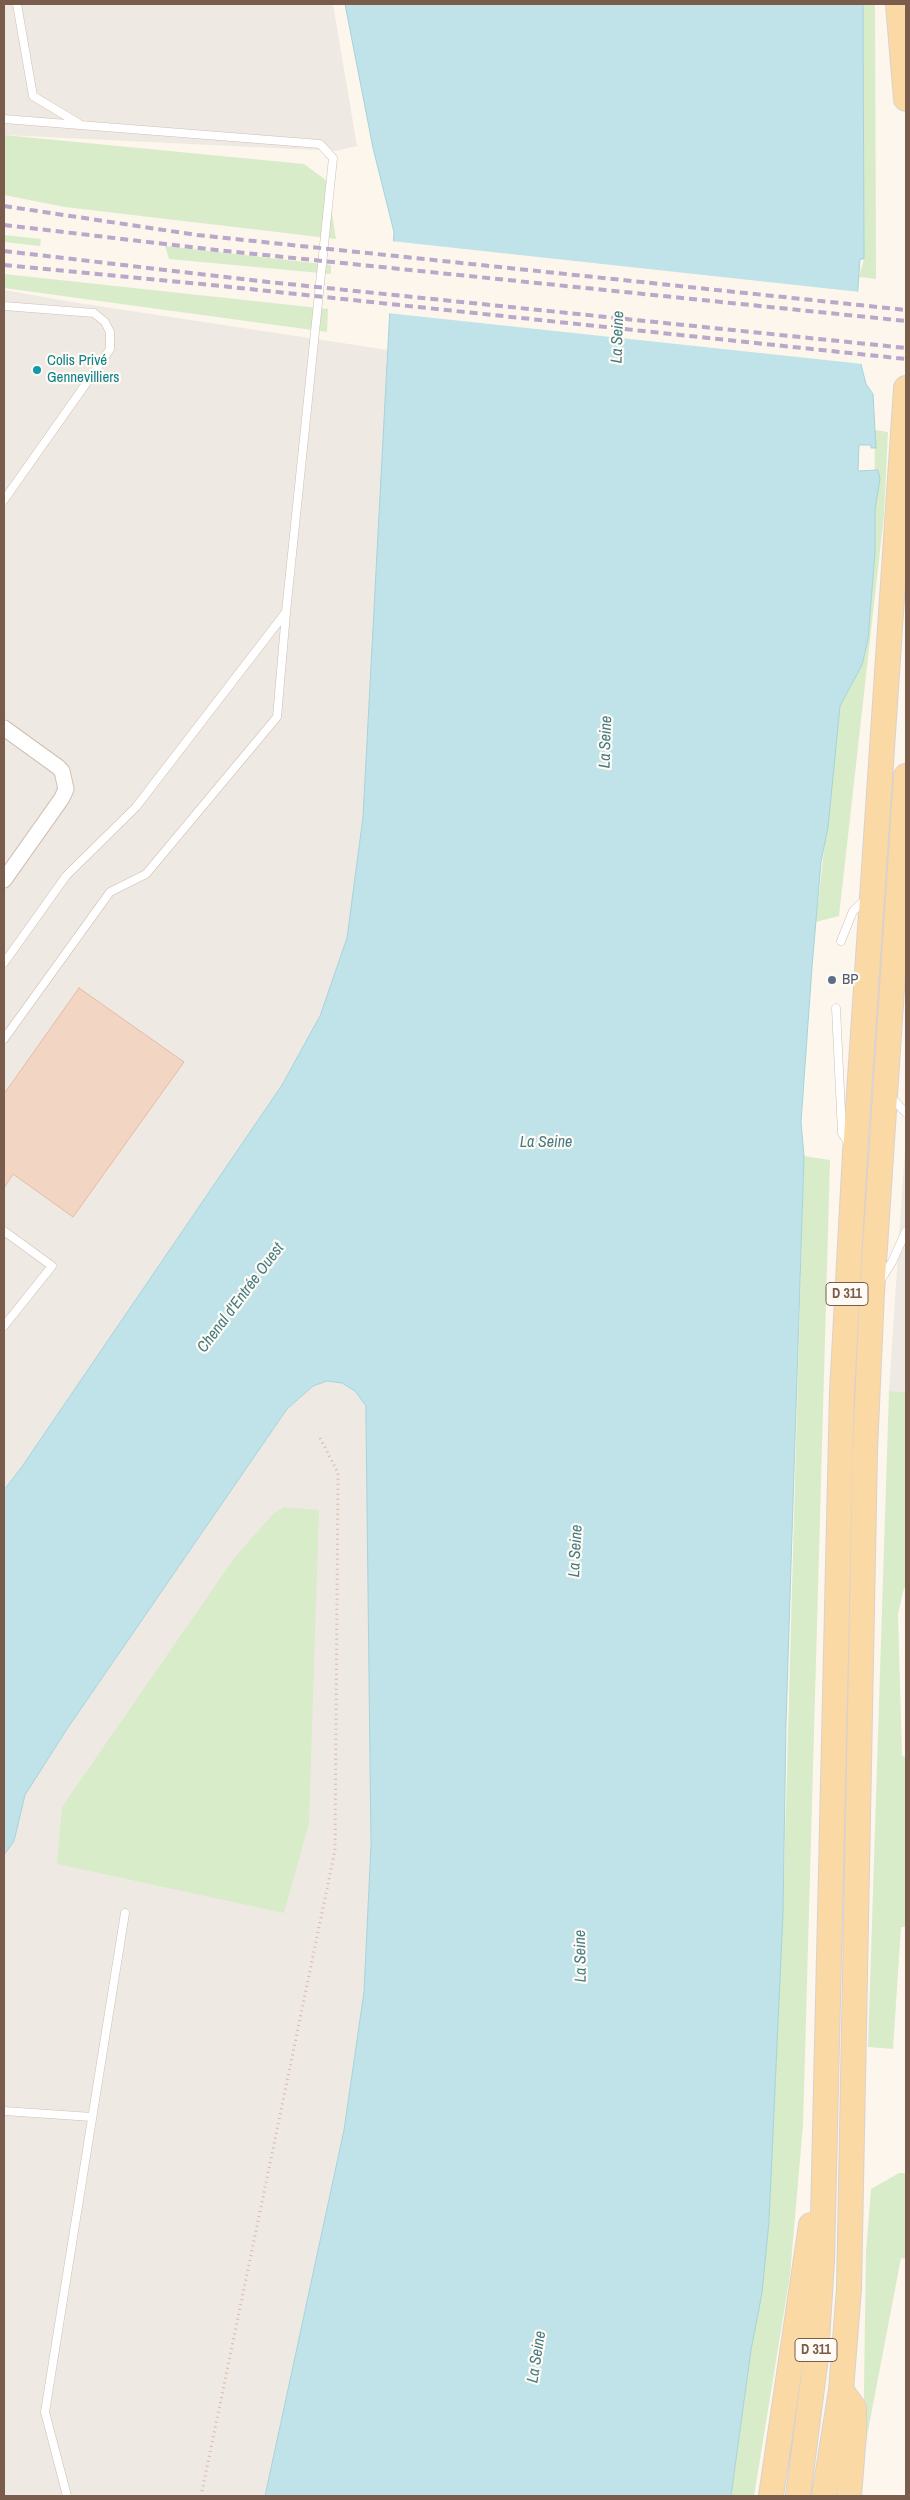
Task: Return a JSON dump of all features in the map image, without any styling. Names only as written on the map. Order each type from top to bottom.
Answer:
[{"type":"main road","points":[[898,4],[906,99]]},
{"type":"main road","name":"D 311","points":[[798,2496],[816,2357],[824,2202],[842,1392],[855,1153],[906,388]]},
{"type":"main road","name":"D 311","points":[[824,2496],[841,2390],[848,2289],[865,1450],[872,1293],[906,776]]},
{"type":"main road","points":[[771,2496],[810,2228],[824,2202]]},
{"type":"main road","points":[[841,2390],[854,2408],[849,2496]]},
{"type":"street","points":[[4,728],[58,767],[65,780],[66,789],[62,798],[4,880]]},
{"type":"lane","points":[[17,4],[33,96],[80,124]]},
{"type":"lane","points":[[4,119],[320,144],[333,158],[276,717],[146,874],[110,892],[4,1039]]},
{"type":"lane","points":[[4,306],[94,313],[105,322],[110,332],[110,349],[4,500]]},
{"type":"lane","points":[[4,963],[66,876],[136,807],[286,612]]},
{"type":"lane","points":[[841,941],[853,911],[873,892]]},
{"type":"lane","points":[[836,1008],[842,1133],[855,1153]]},
{"type":"lane","points":[[885,1092],[906,1113]]},
{"type":"lane","points":[[4,1231],[52,1266],[4,1326]]},
{"type":"lane","points":[[872,1293],[892,1262],[906,1231]]},
{"type":"lane","points":[[67,2496],[44,2412],[125,1913]]},
{"type":"lane","points":[[4,2111],[92,2117]]},
{"type":"path","points":[[201,2496],[335,1850],[338,1473],[320,1438]]},
{"type":"shaded area","points":[[4,4],[333,4],[357,146],[336,151],[4,135]]},
{"type":"shaded area","points":[[4,290],[388,350],[363,817],[347,938],[320,1016],[282,1085],[21,1468],[4,1490]]},
{"type":"shaded area","points":[[906,1132],[906,1392],[889,1391]]},
{"type":"shaded area","points":[[327,1381],[342,1383],[355,1391],[366,1406],[371,1845],[364,1992],[344,2130],[265,2496],[4,2496],[4,1855],[14,1841],[25,1795],[67,1729],[287,1409],[313,1386]]},
{"type":"green space","points":[[863,4],[875,4],[876,279],[859,277],[864,259]]},
{"type":"green space","points":[[4,135],[304,164],[327,181],[336,239],[65,207],[4,195]]},
{"type":"green space","points":[[4,235],[41,239],[40,246],[4,242]]},
{"type":"green space","points":[[165,246],[331,265],[331,274],[169,259]]},
{"type":"green space","points":[[4,274],[328,309],[327,332],[4,288]]},
{"type":"green space","points":[[875,430],[888,432],[884,515],[839,916],[816,922],[840,706],[862,665],[868,639],[874,565]]},
{"type":"green space","points":[[804,1156],[830,1160],[803,2125],[790,2275],[754,2496],[731,2496],[769,2221],[783,1913]]},
{"type":"green space","points":[[889,1391],[906,1392],[906,1588],[904,1588],[898,1614],[902,1756],[906,1757],[906,1927],[901,1927],[893,2049],[868,2047]]},
{"type":"green space","points":[[284,1507],[319,1510],[309,1823],[284,1913],[57,1864],[62,1807],[235,1557],[274,1513]]},
{"type":"green space","points":[[899,2173],[906,2173],[906,2259],[901,2258],[863,2457],[866,2251],[871,2189]]},
{"type":"water","name":"La Seine","points":[[345,4],[863,4],[864,259],[860,259],[854,344],[856,345],[866,384],[873,394],[876,448],[871,448],[871,445],[859,445],[858,471],[878,470],[880,479],[875,509],[875,553],[868,639],[862,665],[840,706],[828,827],[821,862],[812,967],[801,1122],[804,1156],[786,1723],[783,1913],[769,2221],[762,2293],[751,2350],[731,2496],[265,2496],[344,2130],[364,1992],[371,1845],[366,1406],[355,1391],[342,1383],[327,1381],[313,1386],[287,1409],[67,1729],[25,1795],[14,1841],[4,1855],[4,1490],[21,1468],[282,1085],[320,1016],[347,938],[363,817],[394,232],[373,148]]},
{"type":"pier","points":[[391,241],[860,292],[856,342],[863,364],[387,313]]},
{"type":"building","points":[[79,988],[184,1062],[73,1217],[13,1174],[4,1188],[4,1094]]},
{"type":"railway","points":[[4,206],[197,235],[906,310]]},
{"type":"railway","points":[[4,225],[216,250],[906,321]]},
{"type":"railway","points":[[4,251],[259,281],[906,348]]},
{"type":"railway","points":[[4,265],[202,284],[906,359]]},
{"type":"place","name":"Colis Privé Gennevilliers","points":[[37,370]]},
{"type":"place","name":"BP","points":[[832,980]]},
{"type":"water label","name":"Chenal d'Entrée Ouest","points":[[241,1298]]}]
